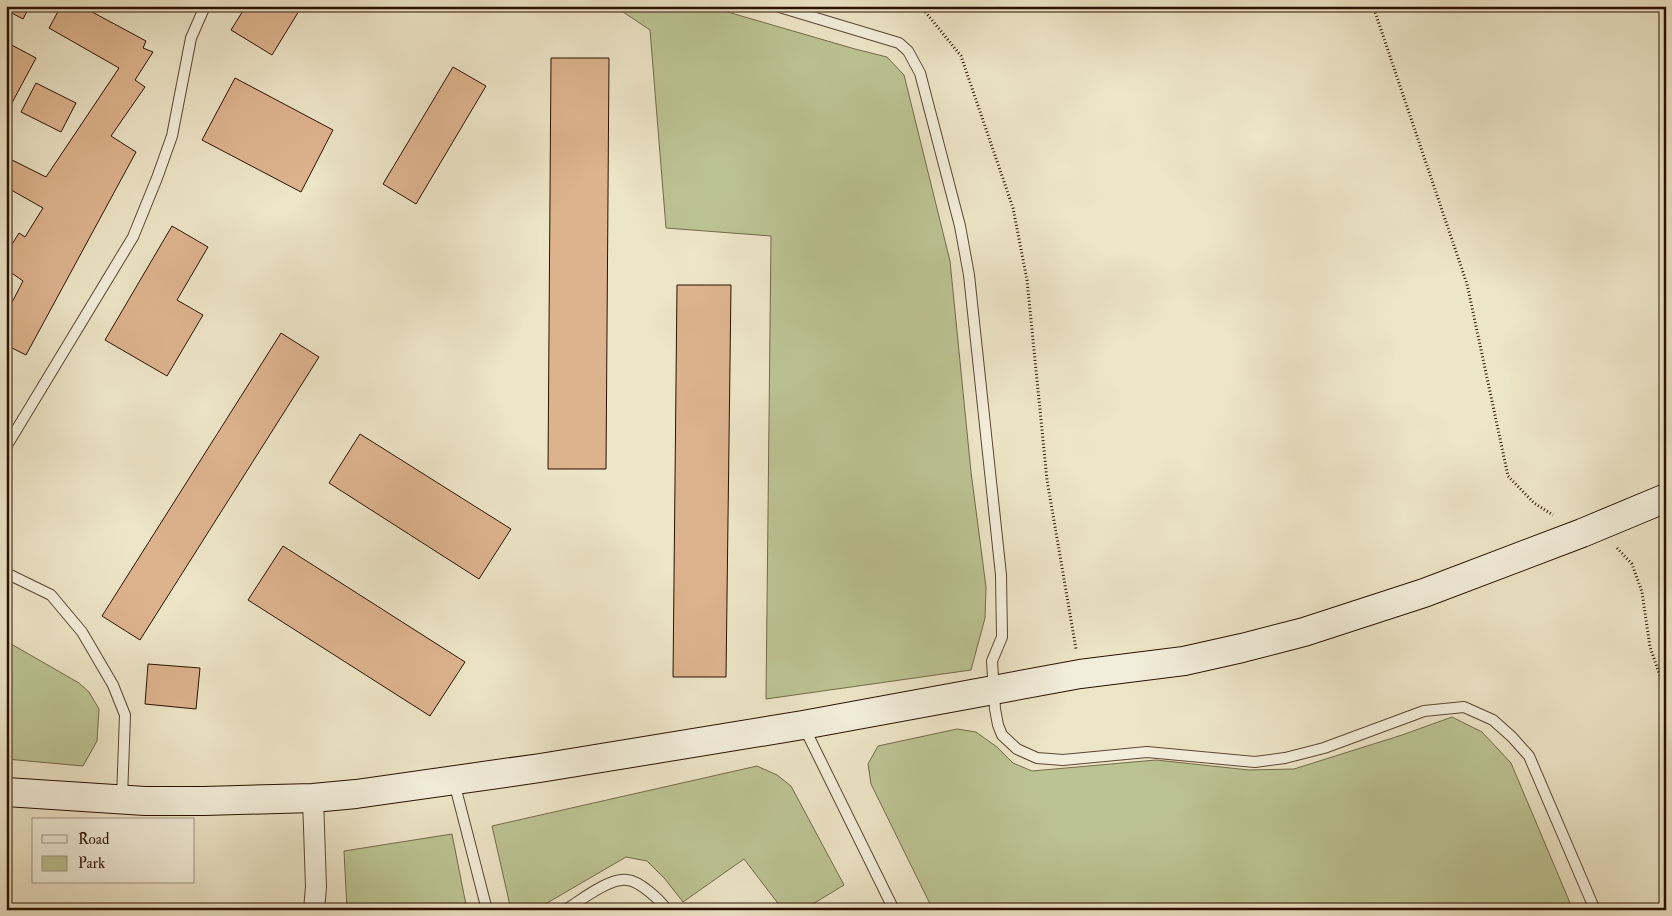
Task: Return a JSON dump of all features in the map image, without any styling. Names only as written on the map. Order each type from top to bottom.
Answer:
[{"type":"main road","points":[[6,792],[122,799],[204,801],[314,798],[454,781],[540,768],[803,725],[1080,674],[1184,661],[1304,632],[1424,593],[1582,533],[1666,498]]},
{"type":"street","points":[[314,798],[316,886],[314,910]]},
{"type":"lane","points":[[6,447],[133,236],[172,136],[191,38],[204,6]]},
{"type":"lane","points":[[776,6],[899,43],[908,51],[920,73],[960,226],[969,275],[1002,575],[1002,637],[992,661],[993,690],[998,725],[1002,735],[1017,749],[1037,758],[1063,760],[1147,752],[1255,762],[1285,758],[1324,748],[1424,711],[1464,707],[1493,720],[1529,756],[1595,910]]},
{"type":"lane","points":[[6,573],[51,595],[82,632],[113,685],[125,715],[122,799]]},
{"type":"lane","points":[[803,725],[894,910]]},
{"type":"lane","points":[[454,781],[486,910]]},
{"type":"lane","points":[[565,910],[608,883],[628,880],[643,887],[667,910]]},
{"type":"path","points":[[918,6],[923,9],[961,56],[1014,208],[1027,280],[1047,480],[1080,674]]},
{"type":"path","points":[[1373,6],[1467,284],[1508,476],[1534,503],[1582,533],[1605,536],[1632,564],[1642,592],[1650,647],[1666,693]]},
{"type":"green space","points":[[614,6],[707,6],[887,57],[904,75],[950,261],[971,472],[986,587],[985,618],[971,670],[766,699],[771,236],[666,228],[650,30]]},
{"type":"green space","points":[[6,641],[79,683],[89,692],[99,709],[97,741],[83,766],[6,759]]},
{"type":"green space","points":[[1452,717],[1482,732],[1511,763],[1573,910],[933,910],[871,784],[868,764],[878,746],[957,729],[976,732],[997,747],[1013,763],[1032,771],[1156,760],[1249,770],[1294,769]]},
{"type":"green space","points":[[757,766],[777,775],[791,786],[844,885],[803,910],[783,910],[744,859],[683,902],[665,879],[647,861],[626,857],[535,910],[511,910],[492,826]]},
{"type":"green space","points":[[452,834],[467,910],[347,910],[344,851]]},
{"type":"building","points":[[6,6],[30,6],[23,19],[6,10]]},
{"type":"building","points":[[61,6],[81,6],[146,41],[143,48],[153,52],[135,80],[145,87],[111,136],[136,152],[26,355],[6,345],[6,314],[23,281],[6,269],[6,254],[19,233],[25,237],[43,208],[6,187],[6,168],[12,160],[46,177],[119,68],[49,28]]},
{"type":"building","points":[[246,6],[302,6],[272,55],[231,30]]},
{"type":"building","points":[[6,42],[36,58],[6,114]]},
{"type":"building","points":[[551,58],[609,58],[606,469],[548,469]]},
{"type":"building","points":[[453,67],[486,86],[416,204],[383,184]]},
{"type":"building","points":[[235,78],[333,130],[301,192],[202,140]]},
{"type":"building","points":[[36,83],[76,103],[61,132],[21,112]]},
{"type":"building","points":[[172,226],[208,247],[177,300],[203,315],[167,376],[105,340]]},
{"type":"building","points":[[677,285],[731,285],[726,677],[673,677]]},
{"type":"building","points":[[281,333],[319,357],[140,640],[102,616]]},
{"type":"building","points":[[360,434],[511,529],[479,579],[329,483]]},
{"type":"building","points":[[283,546],[465,662],[430,716],[248,600]]},
{"type":"building","points":[[148,664],[200,668],[196,709],[145,704]]}]
